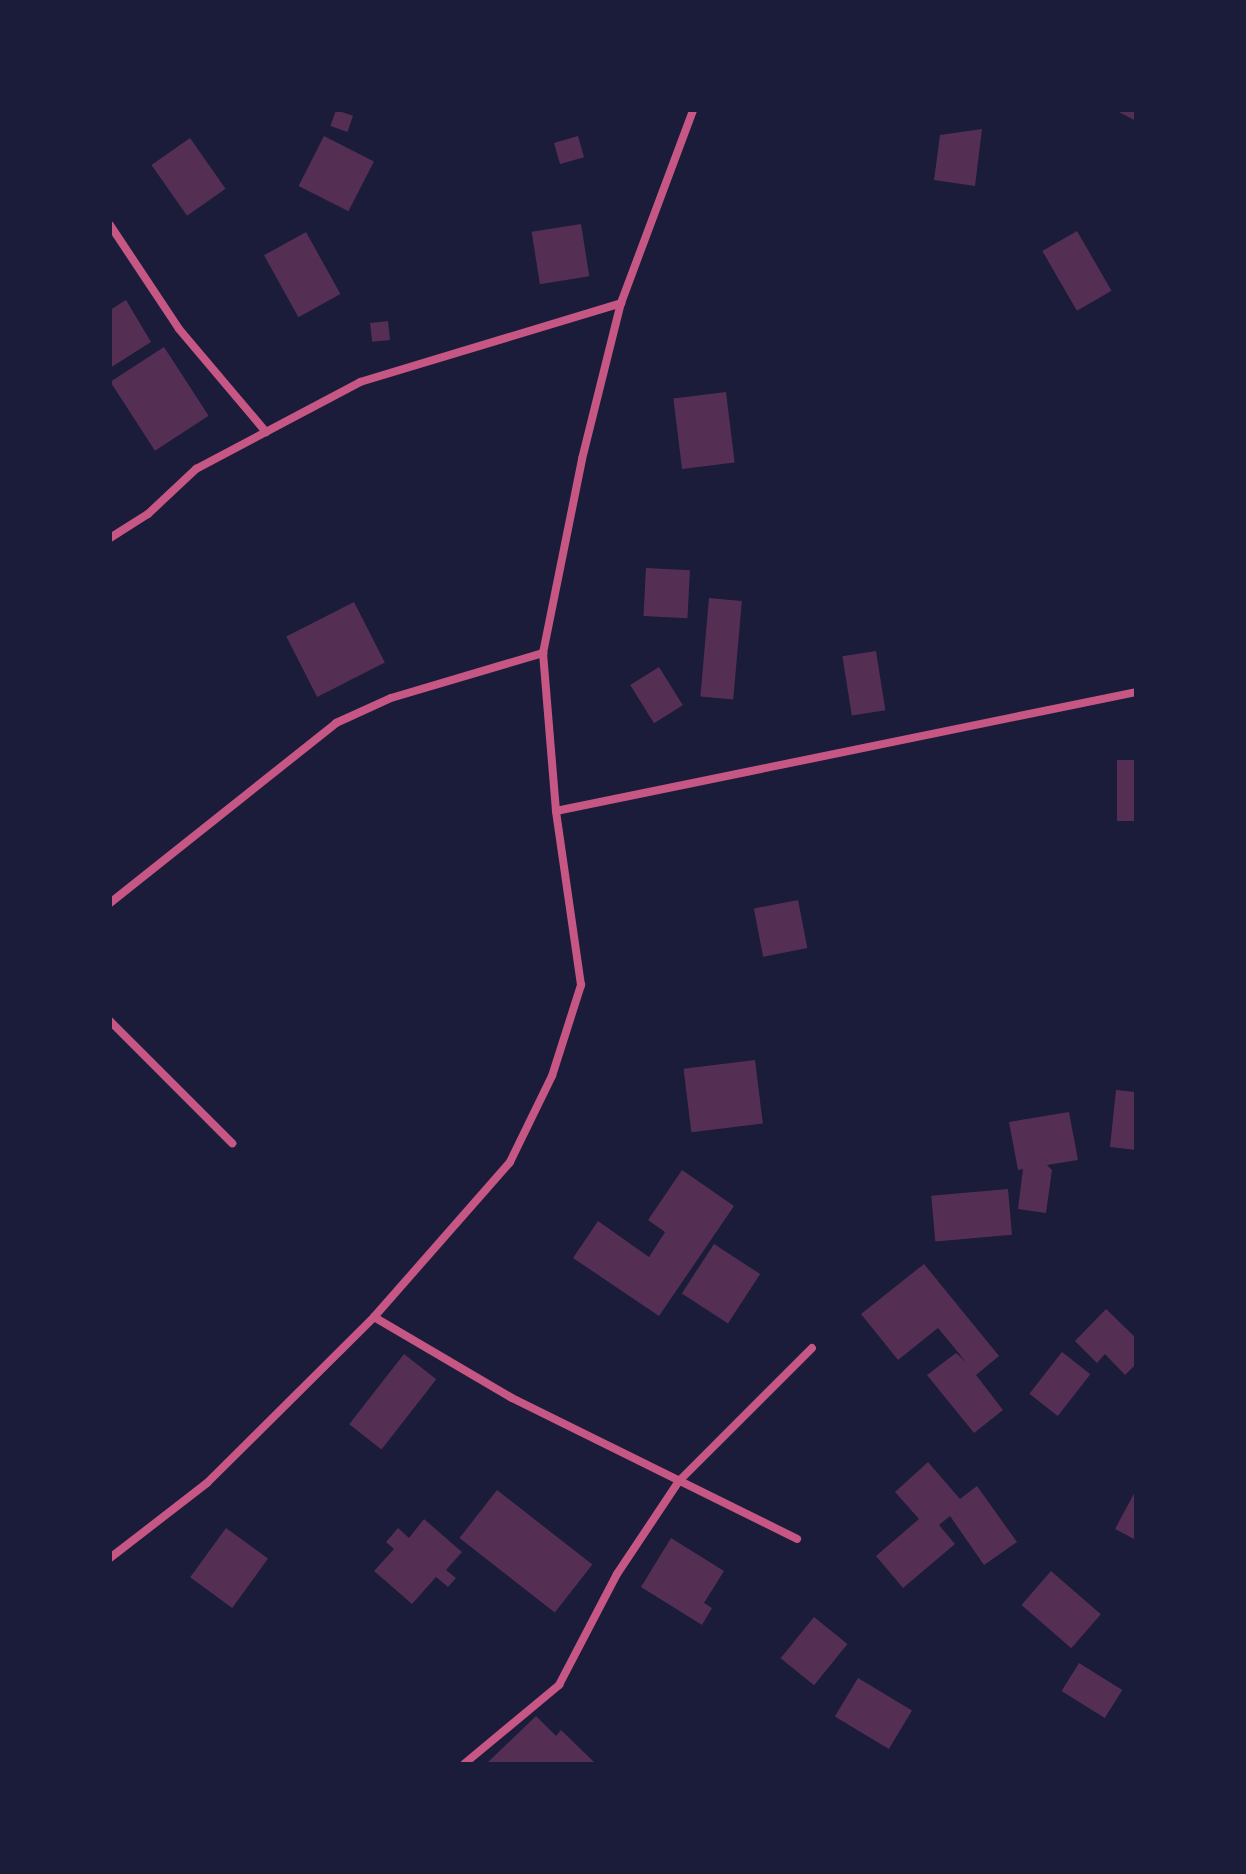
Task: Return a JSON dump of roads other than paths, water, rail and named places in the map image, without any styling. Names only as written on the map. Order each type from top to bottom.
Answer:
[{"type":"street","points":[[110,1558],[207,1483],[374,1317],[510,1162],[552,1076],[581,985],[556,811],[543,653],[582,459],[621,303],[693,110]]},
{"type":"street","points":[[110,225],[179,329],[266,432]]},
{"type":"street","points":[[110,538],[148,514],[196,469],[360,382],[621,303]]},
{"type":"street","points":[[110,903],[336,723],[391,698],[543,653]]},
{"type":"street","points":[[556,811],[1136,692]]},
{"type":"street","points":[[110,1021],[232,1143]]},
{"type":"street","points":[[374,1317],[512,1398],[797,1539]]},
{"type":"street","points":[[464,1764],[559,1685],[617,1574],[679,1481],[812,1348]]}]
